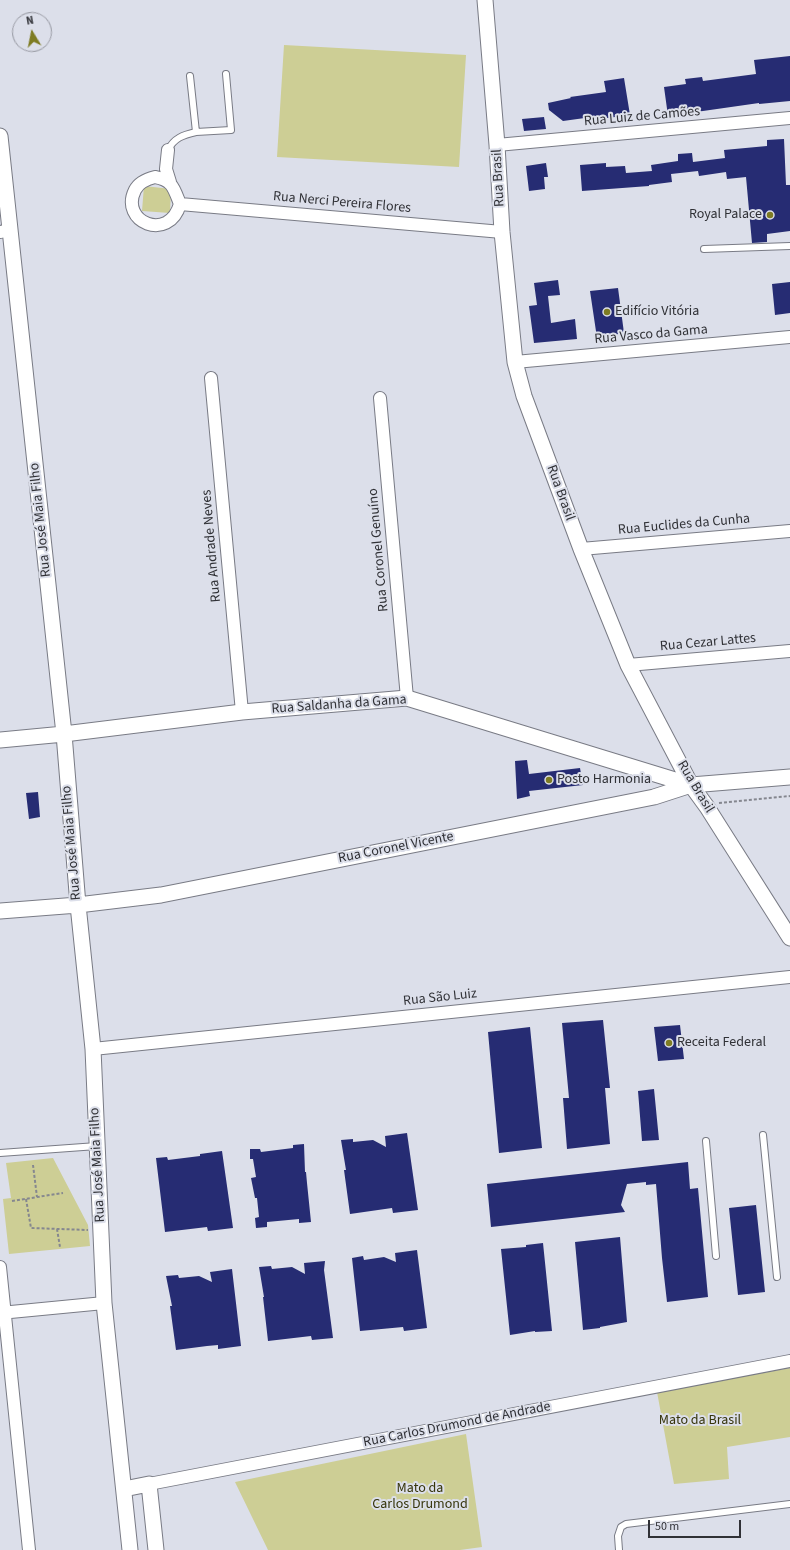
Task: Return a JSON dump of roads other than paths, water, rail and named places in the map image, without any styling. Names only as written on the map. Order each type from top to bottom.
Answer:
[{"type":"street","name":"Rua Brasil","points":[[485,0],[497,146],[502,232],[515,362],[534,424],[580,549],[628,665],[691,785],[707,807],[790,938]]},
{"type":"street","name":"Rua Luiz de Camões","points":[[497,146],[790,118]]},
{"type":"street","name":"Rua José Maia Filho","points":[[0,136],[5,231],[64,734],[78,905],[93,1049],[104,1303],[130,1550]]},
{"type":"street","points":[[168,150],[166,169],[180,204],[178,212],[166,223],[158,226],[142,222],[133,209],[133,194],[136,188],[141,182],[155,177],[163,178],[170,182]]},
{"type":"street","name":"Rua Nerci Pereira Flores","points":[[180,204],[502,232]]},
{"type":"street","name":"Rua Vasco da Gama","points":[[515,362],[790,336]]},
{"type":"street","name":"Rua Andrade Neves","points":[[211,378],[242,712]]},
{"type":"street","name":"Rua Coronel Genuíno","points":[[380,398],[407,698]]},
{"type":"street","name":"Rua Euclides da Cunha","points":[[580,549],[790,531]]},
{"type":"street","name":"Rua Cezar Lattes","points":[[628,665],[790,651]]},
{"type":"street","name":"Rua Saldanha da Gama","points":[[0,740],[64,734],[242,712],[407,698],[691,785]]},
{"type":"street","name":"Rua Coronel Vicente","points":[[0,911],[78,905],[161,895],[654,797],[691,785],[790,777]]},
{"type":"street","name":"Rua São Luiz","points":[[93,1049],[790,977]]},
{"type":"street","points":[[0,1267],[2,1313],[29,1550]]},
{"type":"street","points":[[2,1313],[104,1303]]},
{"type":"street","name":"Rua Carlos Drumond de Andrade","points":[[124,1488],[790,1361]]},
{"type":"street","points":[[149,1484],[156,1550]]},
{"type":"lane","points":[[168,150],[172,142],[181,136],[196,132],[231,130],[226,74]]},
{"type":"lane","points":[[190,76],[196,132]]},
{"type":"lane","points":[[704,249],[790,246]]},
{"type":"lane","points":[[763,1135],[777,1277]]},
{"type":"lane","points":[[706,1141],[716,1256]]},
{"type":"lane","points":[[0,1153],[97,1146]]},
{"type":"lane","points":[[619,1550],[618,1536],[621,1527],[626,1524],[790,1504]]},
{"type":"place","name":"Royal Palace","points":[[770,215]]},
{"type":"place","name":"Edifício Vitória","points":[[607,312]]},
{"type":"place","name":"Posto Harmonia","points":[[549,780]]},
{"type":"place","name":"Receita Federal","points":[[669,1043]]},
{"type":"park label","name":"Mato da Brasil","points":[[700,1421]]},
{"type":"park label","name":"Mato da Carlos Drumond","points":[[420,1498]]}]
